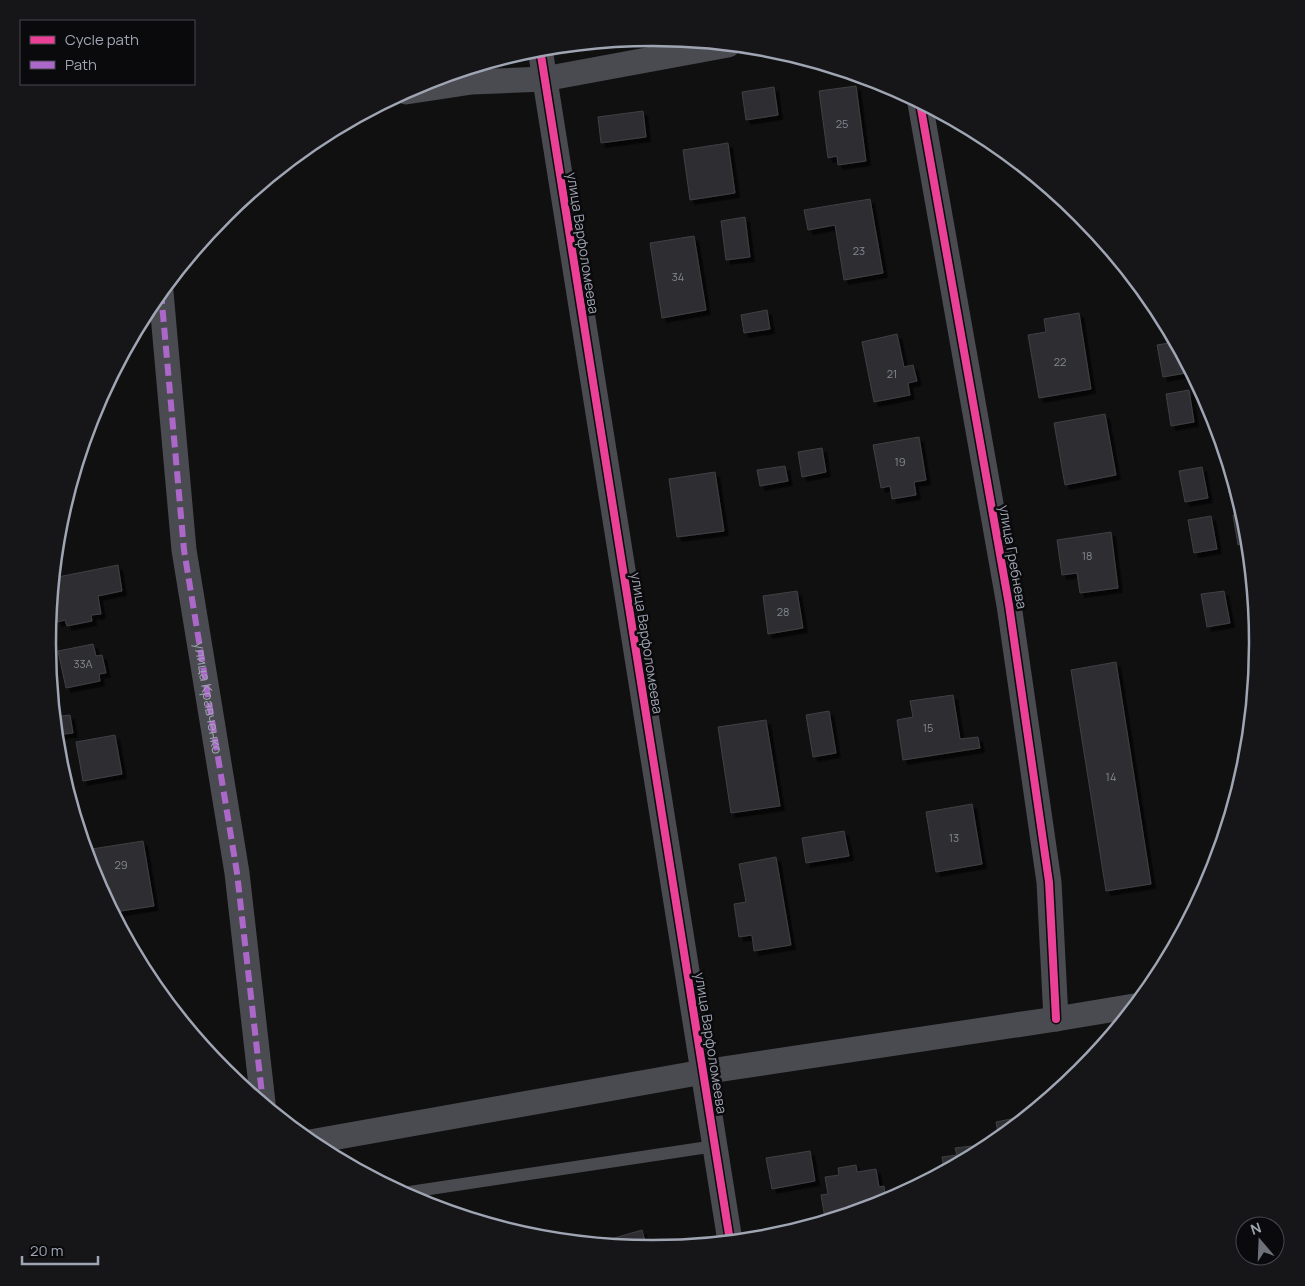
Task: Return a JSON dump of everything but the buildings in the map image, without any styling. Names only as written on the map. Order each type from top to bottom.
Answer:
[{"type":"street","points":[[436,87],[472,82],[544,78],[705,49]]},
{"type":"street","name":"улица Варфоломеева","points":[[541,57],[729,1235]]},
{"type":"street","name":"улица Гребнева","points":[[921,111],[1010,615],[1049,882],[1056,1019]]},
{"type":"street","name":"улица Кравченко","points":[[162,303],[184,550],[237,873],[262,1094]]},
{"type":"street","points":[[322,1140],[703,1072],[1125,1008]]},
{"type":"lane","points":[[417,1191],[715,1146]]},
{"type":"marked path","points":[[162,303],[184,550],[237,873],[262,1094]]},
{"type":"cycle path","points":[[541,57],[729,1235]]},
{"type":"cycle path","points":[[921,111],[1009,605],[1049,882],[1056,1019]]}]
